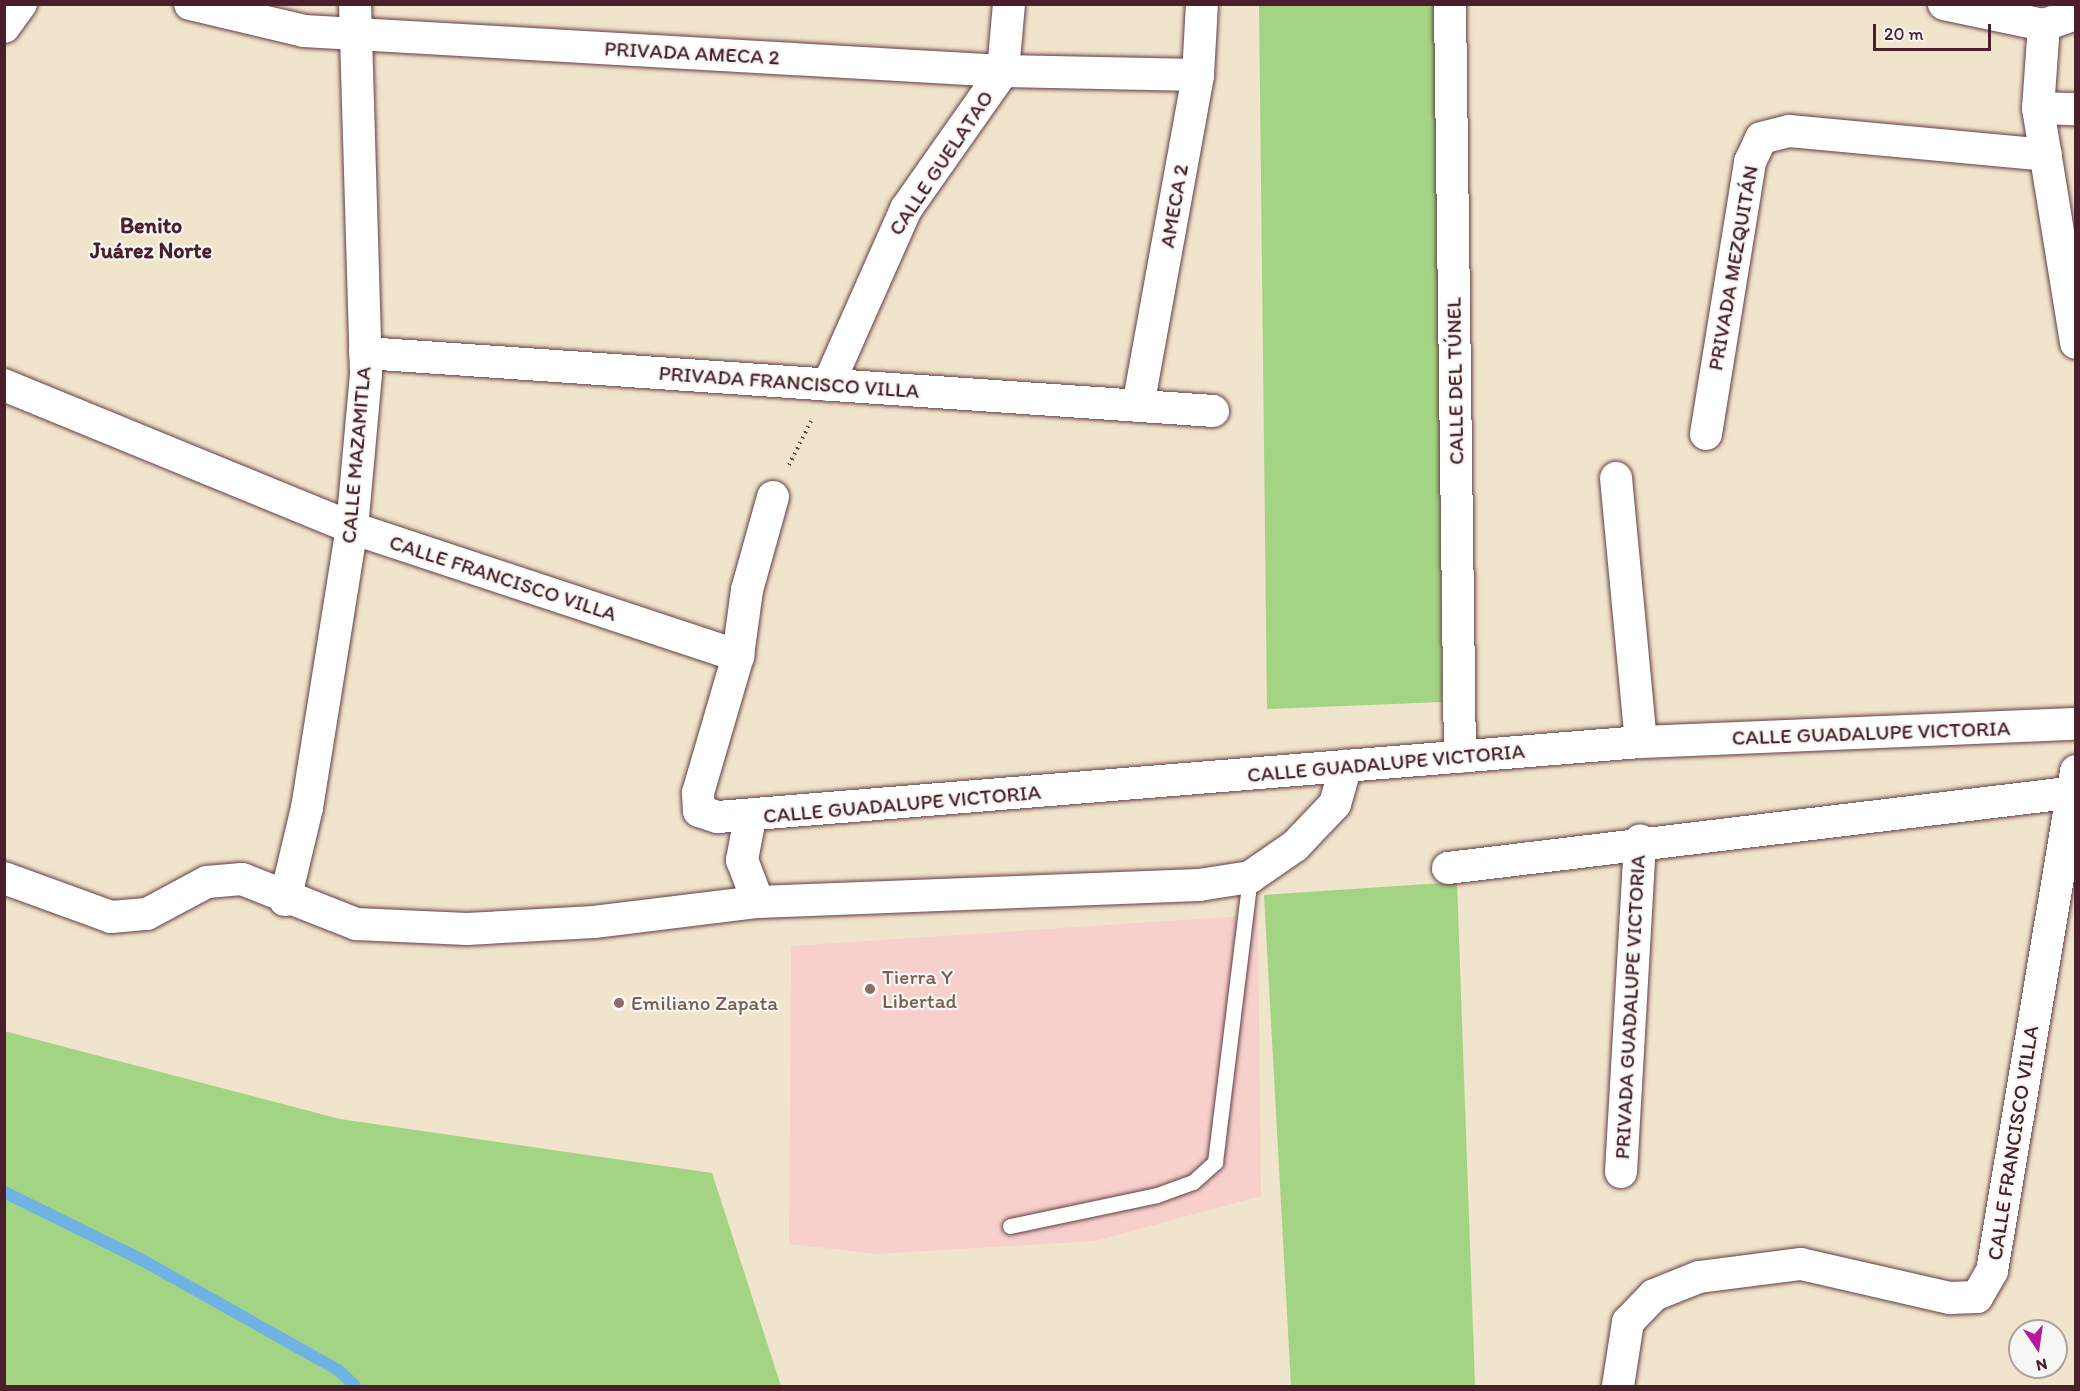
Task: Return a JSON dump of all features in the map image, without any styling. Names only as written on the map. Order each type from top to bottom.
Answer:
[{"type":"street","points":[[4,27],[21,4]]},
{"type":"street","name":"PRIVADA AMECA 2","points":[[190,4],[304,31],[355,19],[1003,71],[1198,75]]},
{"type":"street","name":"CALLE GUELATAO","points":[[828,385],[906,209],[1003,71],[1009,4]]},
{"type":"street","name":"AMECA 2","points":[[1138,406],[1198,75],[1202,4]]},
{"type":"street","name":"CALLE DEL TÚNEL","points":[[1450,4],[1460,757]]},
{"type":"street","points":[[1944,4],[2044,25],[2076,14]]},
{"type":"street","name":"CALLE MAZAMITLA","points":[[285,900],[307,808],[351,528],[365,353],[355,19]]},
{"type":"street","points":[[2044,25],[2038,108],[2076,343]]},
{"type":"street","points":[[2038,108],[2076,110]]},
{"type":"street","name":"PRIVADA MEZQUITÁN","points":[[1706,434],[1750,162],[1761,138],[1789,131],[2046,155]]},
{"type":"street","name":"PRIVADA FRANCISCO VILLA","points":[[365,353],[1213,411]]},
{"type":"street","name":"CALLE FRANCISCO VILLA","points":[[4,385],[351,528],[738,656]]},
{"type":"street","points":[[1616,478],[1641,742]]},
{"type":"street","points":[[738,656],[747,590],[773,497]]},
{"type":"street","name":"CALLE GUADALUPE VICTORIA","points":[[738,656],[698,793],[699,811],[750,818],[1641,742],[2076,724]]},
{"type":"street","points":[[4,878],[111,917],[147,914],[207,882],[242,879],[285,900],[356,924],[467,929],[594,922],[758,902],[1199,885],[1250,877],[1295,846],[1335,804],[1346,766]]},
{"type":"street","points":[[1448,868],[2074,785]]},
{"type":"street","name":"CALLE FRANCISCO VILLA","points":[[1618,1386],[1628,1322],[1654,1295],[1699,1277],[1801,1264],[1950,1298],[1977,1297],[1992,1271],[2074,785]]},
{"type":"street","points":[[750,818],[742,860],[758,902]]},
{"type":"street","name":"PRIVADA GUADALUPE VICTORIA","points":[[1620,1172],[1640,841]]},
{"type":"lane","points":[[1010,1226],[1157,1195],[1192,1182],[1215,1162],[1250,877]]},
{"type":"path","points":[[773,497],[828,385]]},
{"type":"shaded area","points":[[1258,915],[1261,1196],[1095,1241],[877,1254],[789,1244],[791,946]]},
{"type":"green space","points":[[1259,5],[1436,5],[1442,702],[1267,709]]},
{"type":"green space","points":[[1457,882],[1475,1386],[1291,1386],[1264,895]]},
{"type":"green space","points":[[4,1031],[340,1119],[712,1173],[781,1386],[5,1386]]},
{"type":"waterway","points":[[4,1192],[142,1260],[338,1370],[355,1386]]},
{"type":"place","name":"Tierra Y Libertad","points":[[870,989]]},
{"type":"place","name":"Emiliano Zapata","points":[[619,1003]]},
{"type":"district","name":"Benito Juárez Norte","points":[[151,238]]}]
